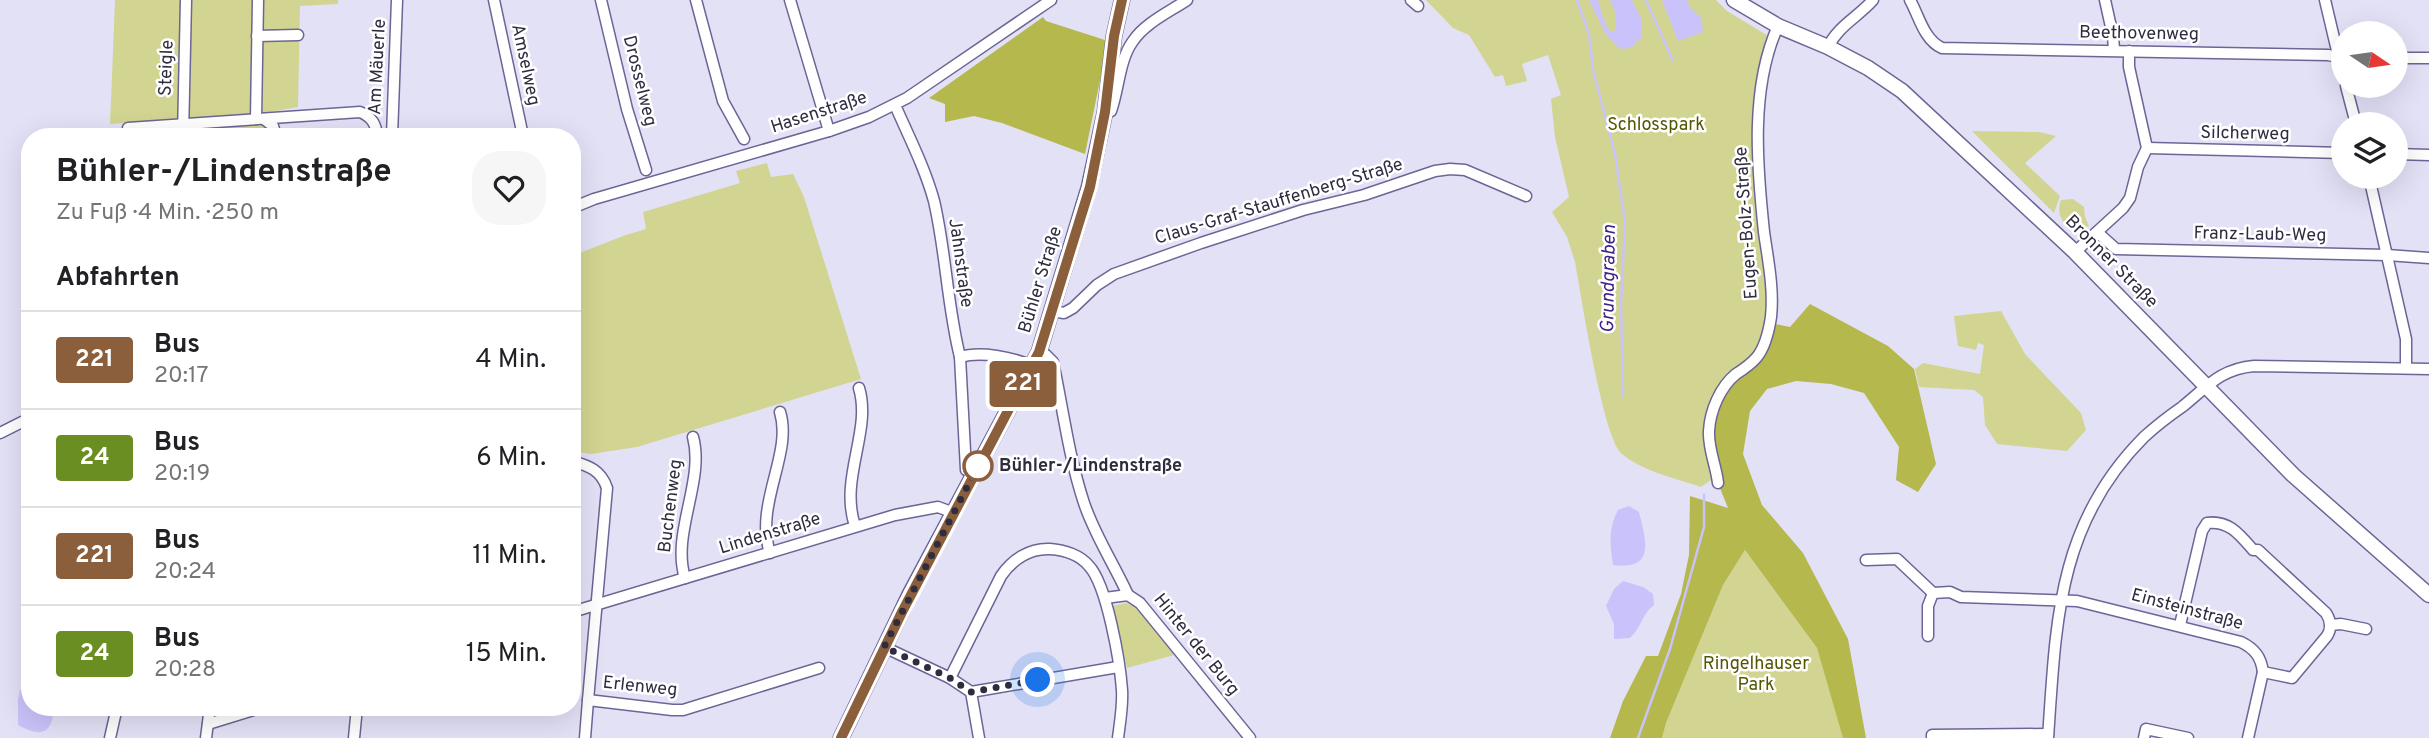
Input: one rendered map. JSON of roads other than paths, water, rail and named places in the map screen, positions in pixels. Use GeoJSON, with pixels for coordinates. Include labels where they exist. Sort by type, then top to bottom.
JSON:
{"type":"FeatureCollection","features":[{"type":"Feature","properties":{"kind":"street","name":"Steigle"},"geometry":{"type":"LineString","coordinates":[[183,128],[186,0]]}},
{"type":"Feature","properties":{"kind":"street"},"geometry":{"type":"LineString","coordinates":[[258,0],[260,119]]}},
{"type":"Feature","properties":{"kind":"street","name":"Am Mäuerle"},"geometry":{"type":"LineString","coordinates":[[392,128],[397,0]]}},
{"type":"Feature","properties":{"kind":"street","name":"Amselweg"},"geometry":{"type":"LineString","coordinates":[[494,0],[521,128]]}},
{"type":"Feature","properties":{"kind":"street","name":"Drosselweg"},"geometry":{"type":"LineString","coordinates":[[601,0],[627,109],[646,170]]}},
{"type":"Feature","properties":{"kind":"street"},"geometry":{"type":"LineString","coordinates":[[696,0],[723,101],[744,139]]}},
{"type":"Feature","properties":{"kind":"street"},"geometry":{"type":"LineString","coordinates":[[790,0],[828,131]]}},
{"type":"Feature","properties":{"kind":"street","name":"Hasenstraße"},"geometry":{"type":"LineString","coordinates":[[581,205],[647,183],[828,131],[895,105],[951,70],[1051,0]]}},
{"type":"Feature","properties":{"kind":"street","name":"Bühler Straße"},"geometry":{"type":"LineString","coordinates":[[841,738],[884,647],[1039,352],[1090,187],[1105,112],[1114,36],[1122,0]]}},
{"type":"Feature","properties":{"kind":"street"},"geometry":{"type":"LineString","coordinates":[[1105,112],[1111,111],[1132,41],[1145,28],[1186,0]]}},
{"type":"Feature","properties":{"kind":"street","name":"Bronner Straße"},"geometry":{"type":"LineString","coordinates":[[1734,0],[1778,26],[1828,47],[1868,68],[1902,91],[2075,252],[2294,475],[2429,595]]}},
{"type":"Feature","properties":{"kind":"street"},"geometry":{"type":"LineString","coordinates":[[1828,47],[1838,31],[1863,12],[1873,0]]}},
{"type":"Feature","properties":{"kind":"street","name":"Beethovenweg"},"geometry":{"type":"LineString","coordinates":[[1910,0],[1928,38],[1942,48],[2331,57]]}},
{"type":"Feature","properties":{"kind":"street"},"geometry":{"type":"LineString","coordinates":[[2105,0],[2114,50]]}},
{"type":"Feature","properties":{"kind":"street"},"geometry":{"type":"LineString","coordinates":[[2325,0],[2331,21]]}},
{"type":"Feature","properties":{"kind":"street","name":"Eugen-Bolz-Straße"},"geometry":{"type":"LineString","coordinates":[[1718,483],[1709,445],[1709,428],[1714,407],[1721,392],[1734,376],[1759,355],[1768,335],[1771,317],[1757,144],[1766,56],[1778,26]]}},
{"type":"Feature","properties":{"kind":"street"},"geometry":{"type":"LineString","coordinates":[[257,36],[298,35]]}},
{"type":"Feature","properties":{"kind":"street"},"geometry":{"type":"LineString","coordinates":[[2075,252],[2123,208],[2130,198],[2138,167],[2147,148],[2129,67],[2129,51]]}},
{"type":"Feature","properties":{"kind":"street"},"geometry":{"type":"LineString","coordinates":[[2408,58],[2429,58]]}},
{"type":"Feature","properties":{"kind":"street","name":"Jahnstraße"},"geometry":{"type":"LineString","coordinates":[[895,105],[927,177],[934,202],[951,321],[960,357],[966,470],[974,474]]}},
{"type":"Feature","properties":{"kind":"street","name":"Am Mäuerle"},"geometry":{"type":"LineString","coordinates":[[260,119],[360,112],[369,115],[375,128]]}},
{"type":"Feature","properties":{"kind":"street"},"geometry":{"type":"LineString","coordinates":[[202,128],[260,119],[273,128]]}},
{"type":"Feature","properties":{"kind":"street","name":"Silcherweg"},"geometry":{"type":"LineString","coordinates":[[2147,148],[2331,153]]}},
{"type":"Feature","properties":{"kind":"street"},"geometry":{"type":"LineString","coordinates":[[2408,154],[2429,155]]}},
{"type":"Feature","properties":{"kind":"street","name":"Claus-Graf-Stauffenberg-Straße"},"geometry":{"type":"LineString","coordinates":[[1053,311],[1064,313],[1073,308],[1097,285],[1114,274],[1304,210],[1364,195],[1435,172],[1465,170],[1526,196]]}},
{"type":"Feature","properties":{"kind":"street"},"geometry":{"type":"LineString","coordinates":[[2372,189],[2406,339],[2406,368]]}},
{"type":"Feature","properties":{"kind":"street","name":"Franz-Laub-Weg"},"geometry":{"type":"LineString","coordinates":[[2097,232],[2116,249],[2429,258]]}},
{"type":"Feature","properties":{"kind":"street"},"geometry":{"type":"LineString","coordinates":[[1039,352],[1053,362],[1084,504],[1101,544],[1128,595]]}},
{"type":"Feature","properties":{"kind":"street"},"geometry":{"type":"LineString","coordinates":[[960,357],[971,354],[1019,360],[1032,366]]}},
{"type":"Feature","properties":{"kind":"street"},"geometry":{"type":"LineString","coordinates":[[1932,738],[1932,735],[2048,736],[2060,599],[2081,529],[2109,477],[2146,435],[2207,385],[2234,369],[2254,366],[2429,369]]}},
{"type":"Feature","properties":{"kind":"street"},"geometry":{"type":"LineString","coordinates":[[855,526],[849,508],[862,412],[859,388]]}},
{"type":"Feature","properties":{"kind":"street"},"geometry":{"type":"LineString","coordinates":[[770,553],[765,540],[765,520],[783,432],[780,412]]}},
{"type":"Feature","properties":{"kind":"street"},"geometry":{"type":"LineString","coordinates":[[0,433],[21,422]]}},
{"type":"Feature","properties":{"kind":"street","name":"Buchenweg"},"geometry":{"type":"LineString","coordinates":[[685,579],[680,554],[695,465],[694,438]]}},
{"type":"Feature","properties":{"kind":"street","name":"Erlenweg"},"geometry":{"type":"LineString","coordinates":[[581,464],[594,469],[607,488],[588,700],[683,710],[819,668]]}},
{"type":"Feature","properties":{"kind":"street","name":"Lindenstraße"},"geometry":{"type":"LineString","coordinates":[[581,610],[895,515],[938,507],[954,513]]}},
{"type":"Feature","properties":{"kind":"street"},"geometry":{"type":"LineString","coordinates":[[2180,625],[2202,531],[2207,523],[2212,521],[2230,526],[2253,550],[2258,550],[2326,613],[2330,625],[2328,636],[2292,678],[2263,672],[2248,738]]}},
{"type":"Feature","properties":{"kind":"street"},"geometry":{"type":"LineString","coordinates":[[1082,559],[1101,544]]}},
{"type":"Feature","properties":{"kind":"street"},"geometry":{"type":"LineString","coordinates":[[950,678],[1000,576],[1009,565],[1020,556],[1043,549],[1063,552],[1082,559],[1096,573],[1105,598],[1118,667],[1122,706],[1118,738]]}},
{"type":"Feature","properties":{"kind":"street"},"geometry":{"type":"LineString","coordinates":[[1866,560],[1897,559],[1933,593],[1928,606],[1928,636]]}},
{"type":"Feature","properties":{"kind":"street","name":"Einsteinstraße"},"geometry":{"type":"LineString","coordinates":[[1933,593],[1950,592],[1961,597],[2077,601],[2180,625],[2250,646],[2262,663],[2263,672]]}},
{"type":"Feature","properties":{"kind":"street","name":"Hinter der Burg"},"geometry":{"type":"LineString","coordinates":[[1105,598],[1128,595],[1140,603],[1250,738]]}},
{"type":"Feature","properties":{"kind":"street"},"geometry":{"type":"LineString","coordinates":[[2330,625],[2366,629]]}},
{"type":"Feature","properties":{"kind":"street"},"geometry":{"type":"LineString","coordinates":[[884,647],[950,678],[971,692],[1118,667]]}},
{"type":"Feature","properties":{"kind":"street"},"geometry":{"type":"LineString","coordinates":[[971,692],[979,738]]}},
{"type":"Feature","properties":{"kind":"street"},"geometry":{"type":"LineString","coordinates":[[584,738],[588,700]]}},
{"type":"Feature","properties":{"kind":"street"},"geometry":{"type":"LineString","coordinates":[[110,738],[115,716]]}},
{"type":"Feature","properties":{"kind":"street"},"geometry":{"type":"LineString","coordinates":[[206,738],[209,716]]}},
{"type":"Feature","properties":{"kind":"street"},"geometry":{"type":"LineString","coordinates":[[208,724],[234,716]]}},
{"type":"Feature","properties":{"kind":"street"},"geometry":{"type":"LineString","coordinates":[[354,738],[356,716]]}},
{"type":"Feature","properties":{"kind":"street"},"geometry":{"type":"LineString","coordinates":[[2145,733],[2188,738]]}},
{"type":"Feature","properties":{"kind":"waterway","name":"Grundgraben"},"geometry":{"type":"LineString","coordinates":[[1577,0],[1589,34],[1593,70],[1615,154],[1625,223],[1621,302],[1623,396]]}},
{"type":"Feature","properties":{"kind":"waterway"},"geometry":{"type":"LineString","coordinates":[[1646,0],[1673,61]]}},
{"type":"Feature","properties":{"kind":"waterway","name":"Grundgraben"},"geometry":{"type":"LineString","coordinates":[[1638,738],[1670,649],[1704,527],[1704,495]]}},
{"type":"Feature","properties":{"kind":"place","name":"Bühler-/Lindenstraße"},"geometry":{"type":"Point","coordinates":[978,466]}},
{"type":"Feature","properties":{"kind":"park label","name":"Schlosspark"},"geometry":{"type":"Point","coordinates":[1656,125]}},
{"type":"Feature","properties":{"kind":"park label","name":"Ringelhauser Park"},"geometry":{"type":"Point","coordinates":[1756,674]}}]}
